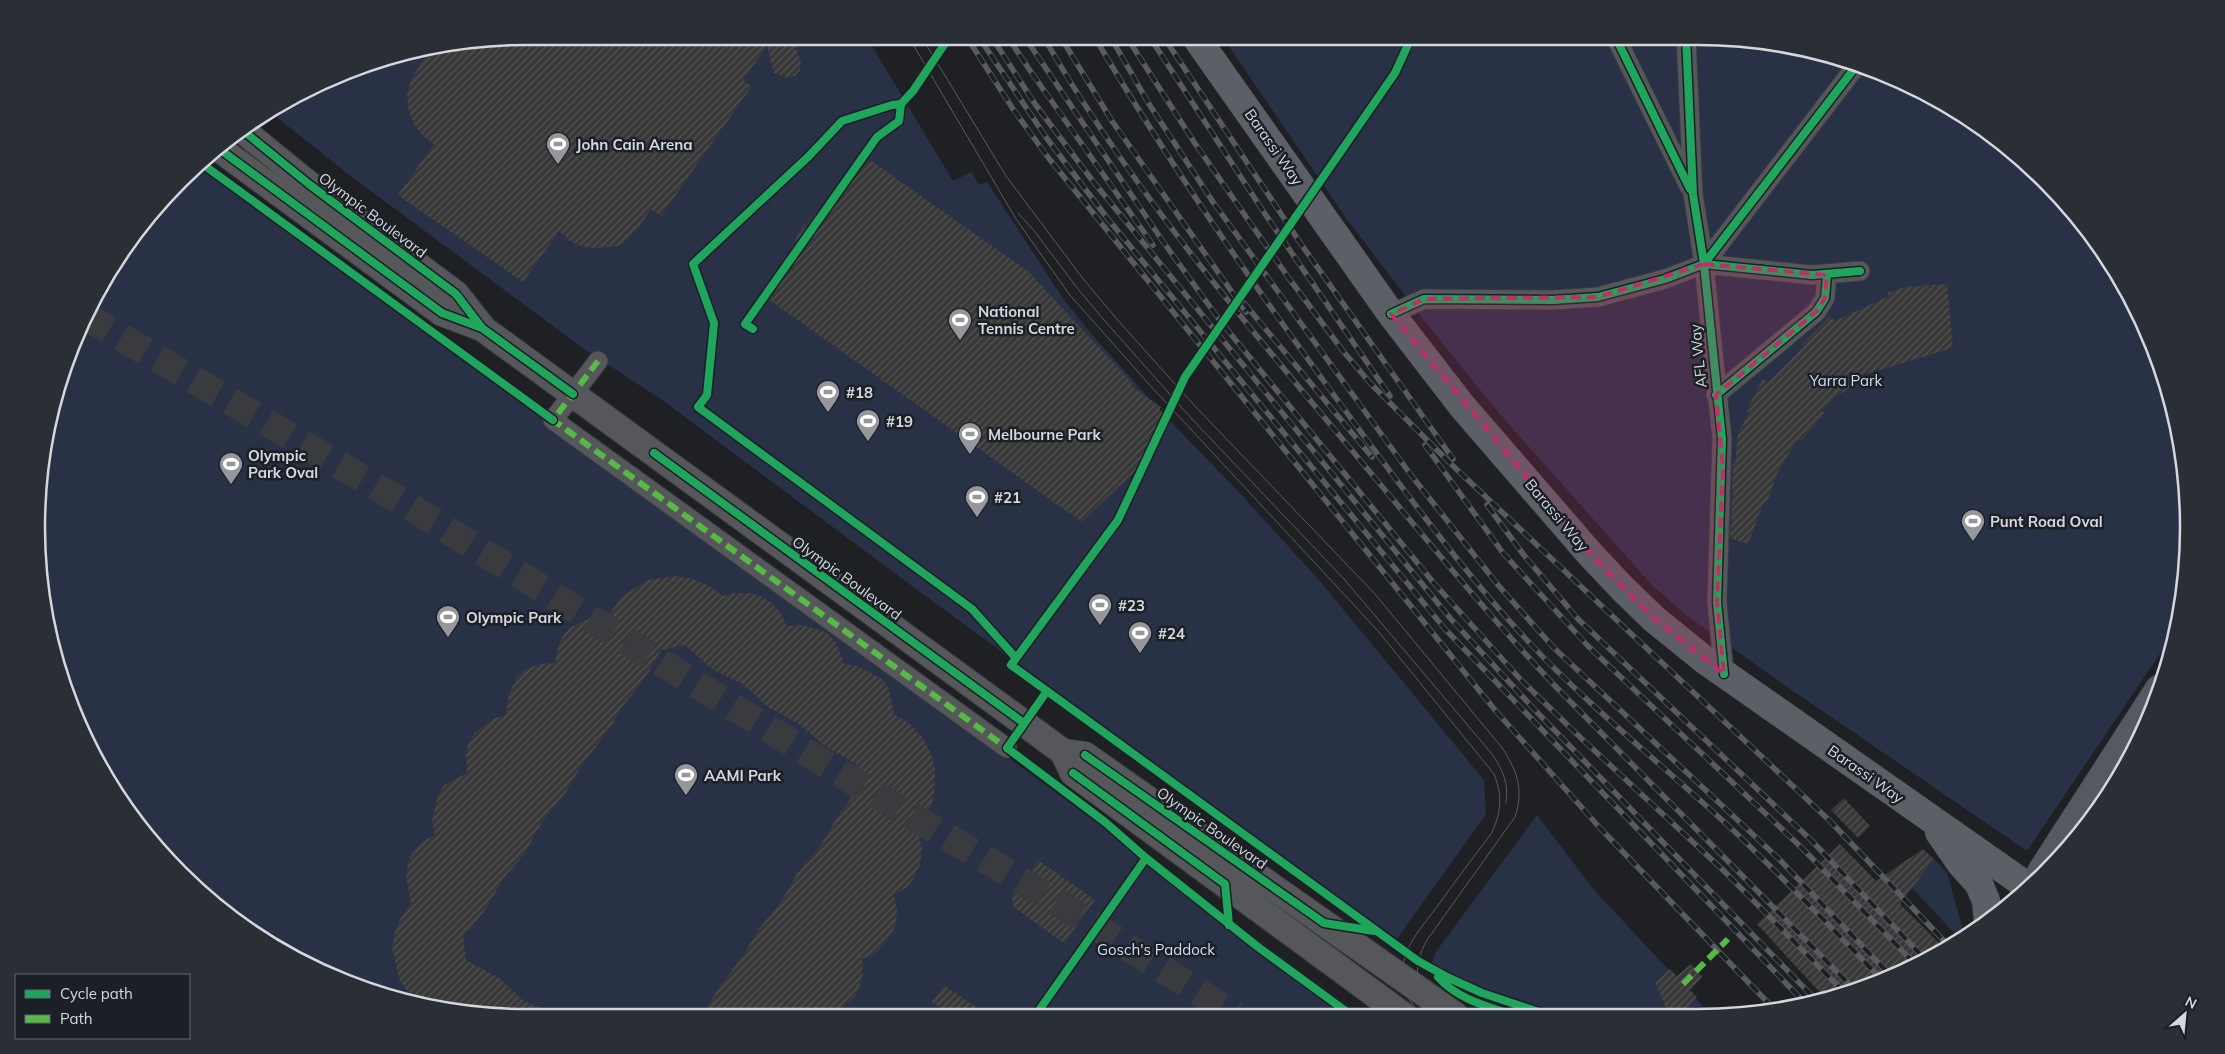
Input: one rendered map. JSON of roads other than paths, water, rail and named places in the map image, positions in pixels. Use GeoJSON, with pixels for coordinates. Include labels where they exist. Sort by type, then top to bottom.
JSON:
{"type":"FeatureCollection","features":[{"type":"Feature","properties":{"kind":"highway"},"geometry":{"type":"LineString","coordinates":[[2055,851],[2139,720]]}},
{"type":"Feature","properties":{"kind":"main road","name":"Barassi Way"},"geometry":{"type":"LineString","coordinates":[[1201,45],[1391,314],[1462,406],[1590,554],[1654,619],[1724,674],[2023,883]]}},
{"type":"Feature","properties":{"kind":"main road","name":"Olympic Boulevard"},"geometry":{"type":"LineString","coordinates":[[248,135],[456,294],[482,328]]}},
{"type":"Feature","properties":{"kind":"main road"},"geometry":{"type":"LineString","coordinates":[[248,171],[264,148]]}},
{"type":"Feature","properties":{"kind":"main road","name":"Olympic Boulevard"},"geometry":{"type":"LineString","coordinates":[[224,153],[442,313],[482,328],[1063,752],[1073,773],[1395,1009]]}},
{"type":"Feature","properties":{"kind":"main road","name":"Olympic Boulevard"},"geometry":{"type":"LineString","coordinates":[[1063,752],[1085,755],[1263,881],[1451,1009]]}},
{"type":"Feature","properties":{"kind":"main road"},"geometry":{"type":"LineString","coordinates":[[1932,820],[1961,864],[1979,884],[1986,902],[1987,912]]}},
{"type":"Feature","properties":{"kind":"street"},"geometry":{"type":"LineString","coordinates":[[1619,45],[1693,194]]}},
{"type":"Feature","properties":{"kind":"street","name":"AFL Way"},"geometry":{"type":"LineString","coordinates":[[1686,45],[1693,194],[1704,264],[1722,439],[1723,469],[1717,602],[1724,674]]}},
{"type":"Feature","properties":{"kind":"street"},"geometry":{"type":"LineString","coordinates":[[1704,264],[1853,71]]}},
{"type":"Feature","properties":{"kind":"street"},"geometry":{"type":"LineString","coordinates":[[1391,314],[1424,299],[1553,300],[1598,297],[1665,279],[1704,264],[1827,275],[1860,271]]}},
{"type":"Feature","properties":{"kind":"street"},"geometry":{"type":"LineString","coordinates":[[1716,395],[1816,312],[1825,298],[1827,275]]}},
{"type":"Feature","properties":{"kind":"street"},"geometry":{"type":"LineString","coordinates":[[598,361],[553,420],[1007,748]]}},
{"type":"Feature","properties":{"kind":"tunnel"},"geometry":{"type":"LineString","coordinates":[[92,320],[394,497],[861,786],[1049,897],[1226,1009]]}},
{"type":"Feature","properties":{"kind":"tram line"},"geometry":{"type":"LineString","coordinates":[[913,45],[1016,219],[1069,294],[1147,382],[1378,631],[1494,774],[1499,790],[1500,805],[1491,834],[1418,932],[1406,953],[1402,975],[1403,983],[1408,997],[1416,1009]]}},
{"type":"Feature","properties":{"kind":"tram line"},"geometry":{"type":"LineString","coordinates":[[926,45],[1006,176],[1084,280],[1193,404],[1375,594],[1508,757],[1518,781],[1519,789],[1518,807],[1515,817],[1427,940],[1422,950],[1419,960],[1418,979],[1420,989],[1431,1009]]}},
{"type":"Feature","properties":{"kind":"tram line"},"geometry":{"type":"LineString","coordinates":[[1018,213],[1104,320],[1191,418],[1344,579],[1492,754],[1504,777],[1507,790],[1506,803]]}},
{"type":"Feature","properties":{"kind":"railway"},"geometry":{"type":"LineString","coordinates":[[972,45],[1013,109],[1047,156],[1495,710],[1600,828],[1769,1004]]}},
{"type":"Feature","properties":{"kind":"railway"},"geometry":{"type":"LineString","coordinates":[[984,45],[1048,140],[1108,219],[1445,629],[1800,998]]}},
{"type":"Feature","properties":{"kind":"railway"},"geometry":{"type":"LineString","coordinates":[[997,45],[1035,104],[1092,180],[1450,618],[1534,709],[1812,996]]}},
{"type":"Feature","properties":{"kind":"railway"},"geometry":{"type":"LineString","coordinates":[[1013,45],[1153,245]]}},
{"type":"Feature","properties":{"kind":"railway"},"geometry":{"type":"LineString","coordinates":[[1030,45],[1164,243],[1221,322],[1433,582],[1522,681],[1724,871],[1840,987]]}},
{"type":"Feature","properties":{"kind":"railway"},"geometry":{"type":"LineString","coordinates":[[1048,45],[1110,143],[1184,245],[1263,344],[1449,566],[1557,688],[1849,984]]}},
{"type":"Feature","properties":{"kind":"railway"},"geometry":{"type":"LineString","coordinates":[[1066,45],[1112,121],[1246,312]]}},
{"type":"Feature","properties":{"kind":"railway"},"geometry":{"type":"LineString","coordinates":[[1099,45],[1180,175],[1304,354],[1427,520],[1499,609],[1574,688],[1734,831],[1876,974]]}},
{"type":"Feature","properties":{"kind":"railway"},"geometry":{"type":"LineString","coordinates":[[1115,45],[1149,104],[1213,202],[1411,475],[1498,585],[1554,648],[1778,858],[1886,970]]}},
{"type":"Feature","properties":{"kind":"railway"},"geometry":{"type":"LineString","coordinates":[[1132,45],[1194,142],[1288,277],[1343,351],[1371,384],[1451,464],[1830,821],[1944,941]]}},
{"type":"Feature","properties":{"kind":"railway"},"geometry":{"type":"LineString","coordinates":[[1155,45],[1263,211],[1390,396]]}},
{"type":"Feature","properties":{"kind":"railway"},"geometry":{"type":"LineString","coordinates":[[1169,45],[1301,244],[1453,459]]}},
{"type":"Feature","properties":{"kind":"railway"},"geometry":{"type":"LineString","coordinates":[[1244,303],[1372,457]]}},
{"type":"Feature","properties":{"kind":"railway"},"geometry":{"type":"LineString","coordinates":[[1425,445],[1503,553],[1588,646],[1803,849],[1910,959]]}},
{"type":"Feature","properties":{"kind":"railway"},"geometry":{"type":"LineString","coordinates":[[1487,505],[1523,554],[1578,619],[1811,840],[1920,954]]}},
{"type":"Feature","properties":{"kind":"place","name":"John Cain Arena"},"geometry":{"type":"Point","coordinates":[558,165]}},
{"type":"Feature","properties":{"kind":"place","name":"National Tennis Centre"},"geometry":{"type":"Point","coordinates":[960,341]}},
{"type":"Feature","properties":{"kind":"place","name":"#18"},"geometry":{"type":"Point","coordinates":[828,413]}},
{"type":"Feature","properties":{"kind":"place","name":"#19"},"geometry":{"type":"Point","coordinates":[868,442]}},
{"type":"Feature","properties":{"kind":"place","name":"Melbourne Park"},"geometry":{"type":"Point","coordinates":[970,455]}},
{"type":"Feature","properties":{"kind":"place","name":"Olympic Park Oval"},"geometry":{"type":"Point","coordinates":[231,485]}},
{"type":"Feature","properties":{"kind":"place","name":"#21"},"geometry":{"type":"Point","coordinates":[977,518]}},
{"type":"Feature","properties":{"kind":"place","name":"Punt Road Oval"},"geometry":{"type":"Point","coordinates":[1973,542]}},
{"type":"Feature","properties":{"kind":"place","name":"#23"},"geometry":{"type":"Point","coordinates":[1100,626]}},
{"type":"Feature","properties":{"kind":"place","name":"Olympic Park"},"geometry":{"type":"Point","coordinates":[448,638]}},
{"type":"Feature","properties":{"kind":"place","name":"#24"},"geometry":{"type":"Point","coordinates":[1140,654]}},
{"type":"Feature","properties":{"kind":"place","name":"AAMI Park"},"geometry":{"type":"Point","coordinates":[686,796]}},
{"type":"Feature","properties":{"kind":"park label","name":"Yarra Park"},"geometry":{"type":"Point","coordinates":[1846,380]}},
{"type":"Feature","properties":{"kind":"park label","name":"Gosch's Paddock"},"geometry":{"type":"Point","coordinates":[1156,949]}}]}
